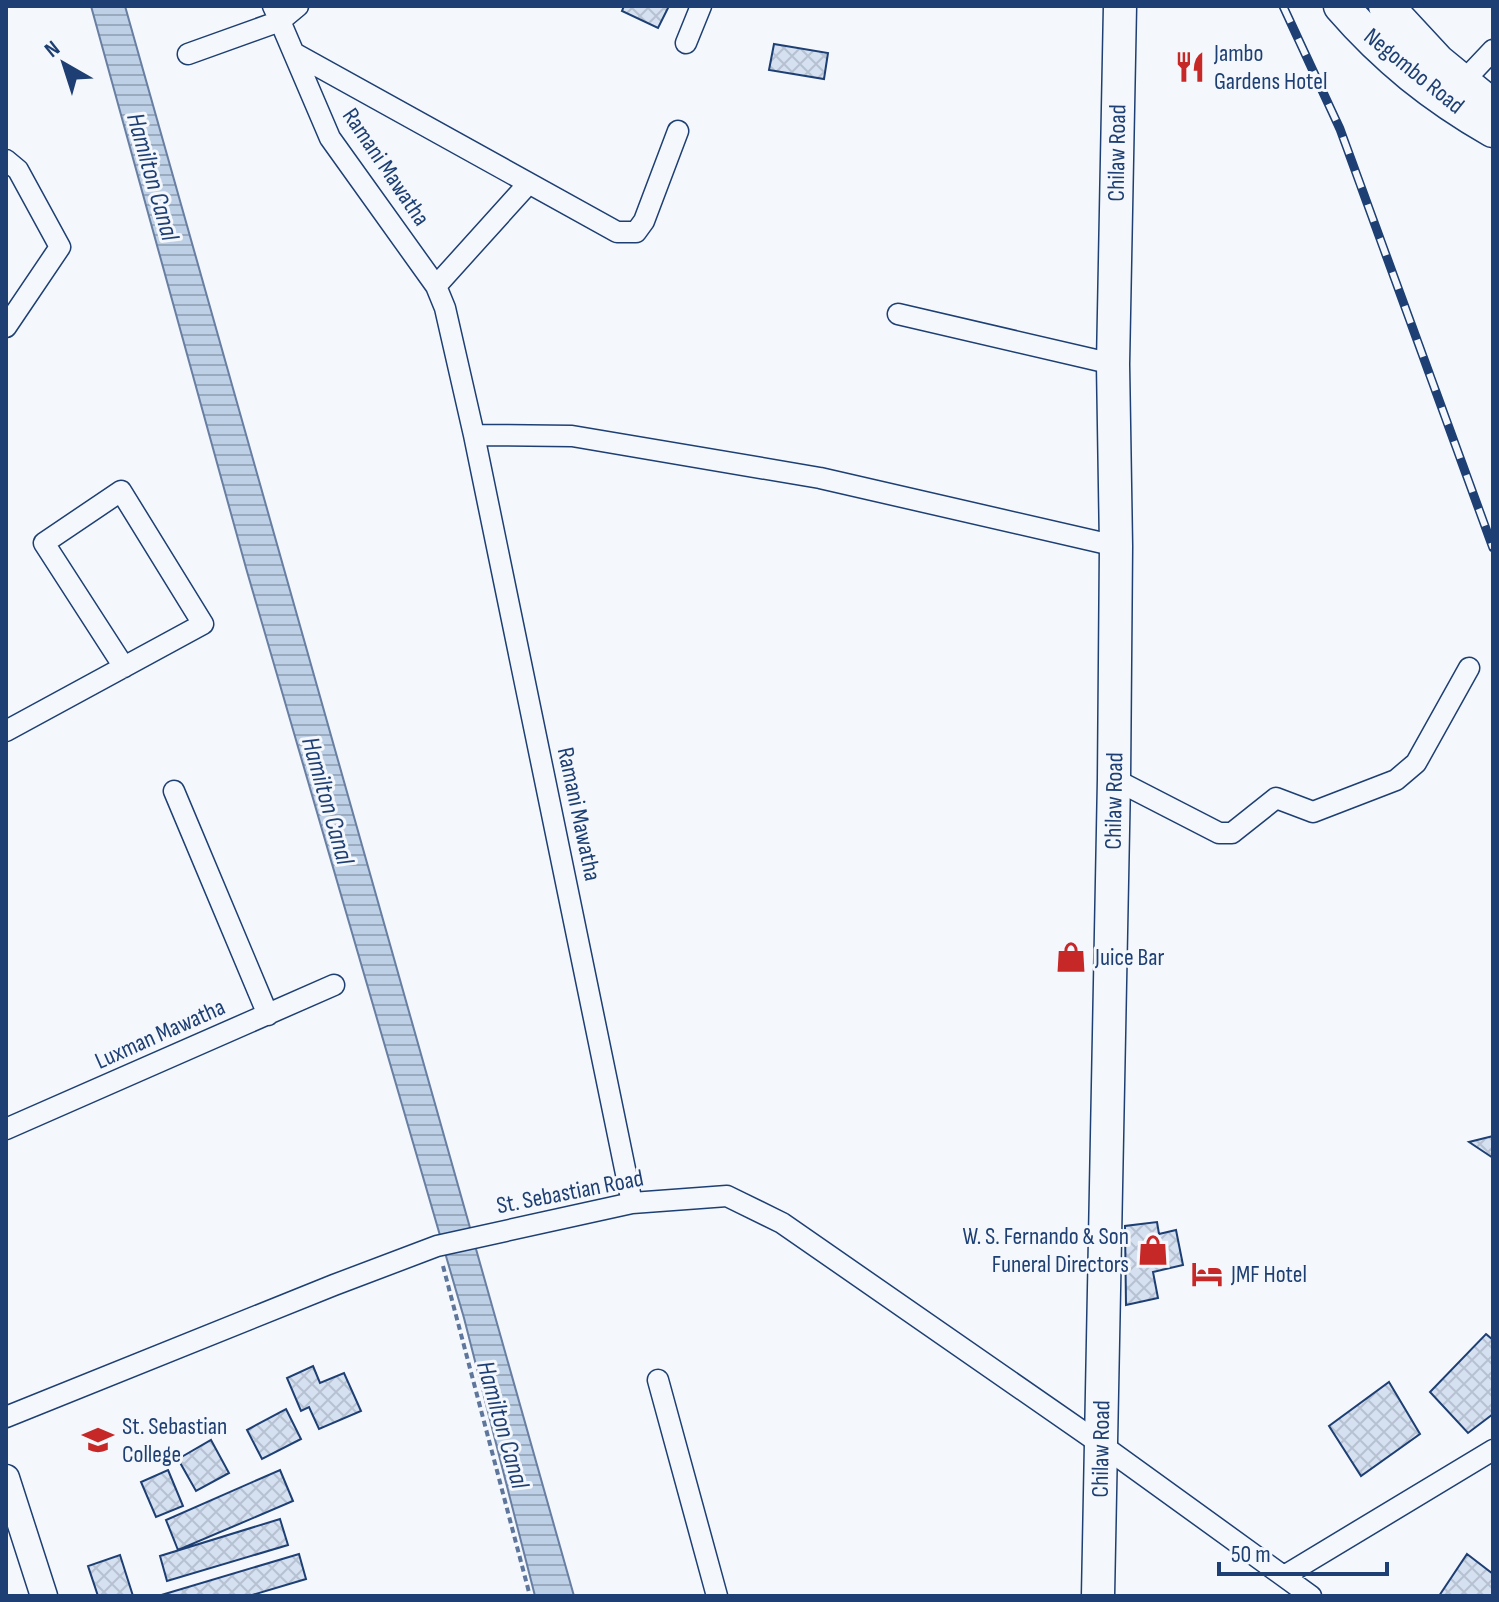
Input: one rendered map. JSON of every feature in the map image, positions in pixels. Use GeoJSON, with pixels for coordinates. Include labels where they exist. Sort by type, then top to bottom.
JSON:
{"type":"FeatureCollection","features":[{"type":"Feature","properties":{"kind":"highway","name":"Negombo Road"},"geometry":{"type":"LineString","coordinates":[[1341,6],[1370,39],[1453,93],[1493,130]]}},
{"type":"Feature","properties":{"kind":"highway","name":"Negombo Road"},"geometry":{"type":"LineString","coordinates":[[1386,6],[1438,62],[1453,93],[1493,107]]}},
{"type":"Feature","properties":{"kind":"main road","name":"Chilaw Road"},"geometry":{"type":"LineString","coordinates":[[1098,1596],[1114,779],[1116,546],[1113,364],[1120,6]]}},
{"type":"Feature","properties":{"kind":"street"},"geometry":{"type":"LineString","coordinates":[[188,54],[298,6]]}},
{"type":"Feature","properties":{"kind":"street"},"geometry":{"type":"LineString","coordinates":[[686,43],[701,6]]}},
{"type":"Feature","properties":{"kind":"street","name":"Ramani Mawatha"},"geometry":{"type":"LineString","coordinates":[[277,13],[330,138],[436,286],[445,308],[474,435],[632,1203]]}},
{"type":"Feature","properties":{"kind":"street"},"geometry":{"type":"LineString","coordinates":[[1453,93],[1493,50]]}},
{"type":"Feature","properties":{"kind":"street"},"geometry":{"type":"LineString","coordinates":[[294,53],[617,232],[636,232],[644,221],[678,131]]}},
{"type":"Feature","properties":{"kind":"street"},"geometry":{"type":"LineString","coordinates":[[6,146],[12,165],[60,247],[6,327]]}},
{"type":"Feature","properties":{"kind":"street"},"geometry":{"type":"LineString","coordinates":[[436,286],[528,184]]}},
{"type":"Feature","properties":{"kind":"street"},"geometry":{"type":"LineString","coordinates":[[898,314],[1113,364]]}},
{"type":"Feature","properties":{"kind":"street"},"geometry":{"type":"LineString","coordinates":[[474,435],[572,436],[820,478],[1116,546]]}},
{"type":"Feature","properties":{"kind":"street"},"geometry":{"type":"LineString","coordinates":[[6,731],[124,667],[203,624],[121,491],[44,543],[124,667]]}},
{"type":"Feature","properties":{"kind":"street"},"geometry":{"type":"LineString","coordinates":[[1114,779],[1219,833],[1232,833],[1276,798],[1313,812],[1396,780],[1416,763],[1469,668]]}},
{"type":"Feature","properties":{"kind":"street"},"geometry":{"type":"LineString","coordinates":[[174,791],[268,1015]]}},
{"type":"Feature","properties":{"kind":"street","name":"Luxman Mawatha"},"geometry":{"type":"LineString","coordinates":[[6,1129],[334,985]]}},
{"type":"Feature","properties":{"kind":"street","name":"St. Sebastian Road"},"geometry":{"type":"LineString","coordinates":[[6,1417],[437,1246],[632,1203],[727,1196],[782,1223],[1102,1445],[1311,1596]]}},
{"type":"Feature","properties":{"kind":"street"},"geometry":{"type":"LineString","coordinates":[[658,1380],[717,1596]]}},
{"type":"Feature","properties":{"kind":"street"},"geometry":{"type":"LineString","coordinates":[[1284,1576],[1493,1450]]}},
{"type":"Feature","properties":{"kind":"street"},"geometry":{"type":"LineString","coordinates":[[6,1478],[44,1596]]}},
{"type":"Feature","properties":{"kind":"path"},"geometry":{"type":"LineString","coordinates":[[437,1246],[530,1596]]}},
{"type":"Feature","properties":{"kind":"water","name":"Hamilton Canal"},"geometry":{"type":"Polygon","coordinates":[[[91,6],[125,6],[574,1596],[535,1596],[464,1318],[246,568],[91,6]]]}},
{"type":"Feature","properties":{"kind":"building"},"geometry":{"type":"Polygon","coordinates":[[[624,6],[669,6],[658,28],[622,11],[624,6]]]}},
{"type":"Feature","properties":{"kind":"building"},"geometry":{"type":"Polygon","coordinates":[[[774,44],[828,53],[824,79],[769,70],[774,44]]]}},
{"type":"Feature","properties":{"kind":"building"},"geometry":{"type":"Polygon","coordinates":[[[1493,1136],[1493,1158],[1469,1142],[1493,1136]]]}},
{"type":"Feature","properties":{"kind":"building","name":"W. S. Fernando & Son Funeral Directors"},"geometry":{"type":"Polygon","coordinates":[[[1157,1222],[1159,1234],[1176,1230],[1183,1265],[1153,1272],[1158,1298],[1126,1305],[1125,1226],[1157,1222]]]}},
{"type":"Feature","properties":{"kind":"building"},"geometry":{"type":"Polygon","coordinates":[[[1486,1334],[1493,1340],[1493,1414],[1468,1433],[1430,1392],[1486,1334]]]}},
{"type":"Feature","properties":{"kind":"building"},"geometry":{"type":"Polygon","coordinates":[[[313,1366],[320,1383],[344,1373],[361,1411],[319,1429],[309,1407],[301,1411],[287,1378],[313,1366]]]}},
{"type":"Feature","properties":{"kind":"building"},"geometry":{"type":"Polygon","coordinates":[[[1389,1382],[1420,1434],[1361,1476],[1329,1426],[1389,1382]]]}},
{"type":"Feature","properties":{"kind":"building"},"geometry":{"type":"Polygon","coordinates":[[[286,1409],[301,1439],[262,1459],[247,1430],[286,1409]]]}},
{"type":"Feature","properties":{"kind":"building"},"geometry":{"type":"Polygon","coordinates":[[[211,1440],[229,1473],[196,1491],[178,1459],[211,1440]]]}},
{"type":"Feature","properties":{"kind":"building"},"geometry":{"type":"Polygon","coordinates":[[[168,1470],[183,1506],[156,1517],[141,1482],[168,1470]]]}},
{"type":"Feature","properties":{"kind":"building"},"geometry":{"type":"Polygon","coordinates":[[[280,1470],[293,1501],[178,1550],[166,1520],[280,1470]]]}},
{"type":"Feature","properties":{"kind":"building"},"geometry":{"type":"Polygon","coordinates":[[[280,1519],[288,1545],[167,1581],[160,1556],[280,1519]]]}},
{"type":"Feature","properties":{"kind":"building"},"geometry":{"type":"Polygon","coordinates":[[[299,1554],[306,1579],[249,1596],[158,1596],[299,1554]]]}},
{"type":"Feature","properties":{"kind":"building"},"geometry":{"type":"Polygon","coordinates":[[[1467,1554],[1493,1574],[1493,1596],[1439,1596],[1467,1554]]]}},
{"type":"Feature","properties":{"kind":"building"},"geometry":{"type":"Polygon","coordinates":[[[120,1555],[133,1596],[98,1596],[88,1566],[120,1555]]]}},
{"type":"Feature","properties":{"kind":"railway"},"geometry":{"type":"LineString","coordinates":[[1283,6],[1340,129],[1493,548]]}},
{"type":"Feature","properties":{"kind":"place","name":"Jambo Gardens Hotel"},"geometry":{"type":"Point","coordinates":[1190,67]}},
{"type":"Feature","properties":{"kind":"place","name":"Juice Bar"},"geometry":{"type":"Point","coordinates":[1071,957]}},
{"type":"Feature","properties":{"kind":"place","name":"W. S. Fernando & Son Funeral Directors"},"geometry":{"type":"Point","coordinates":[1153,1250]}},
{"type":"Feature","properties":{"kind":"place","name":"JMF Hotel"},"geometry":{"type":"Point","coordinates":[1207,1274]}},
{"type":"Feature","properties":{"kind":"place","name":"St. Sebastian College"},"geometry":{"type":"Point","coordinates":[98,1440]}}]}
